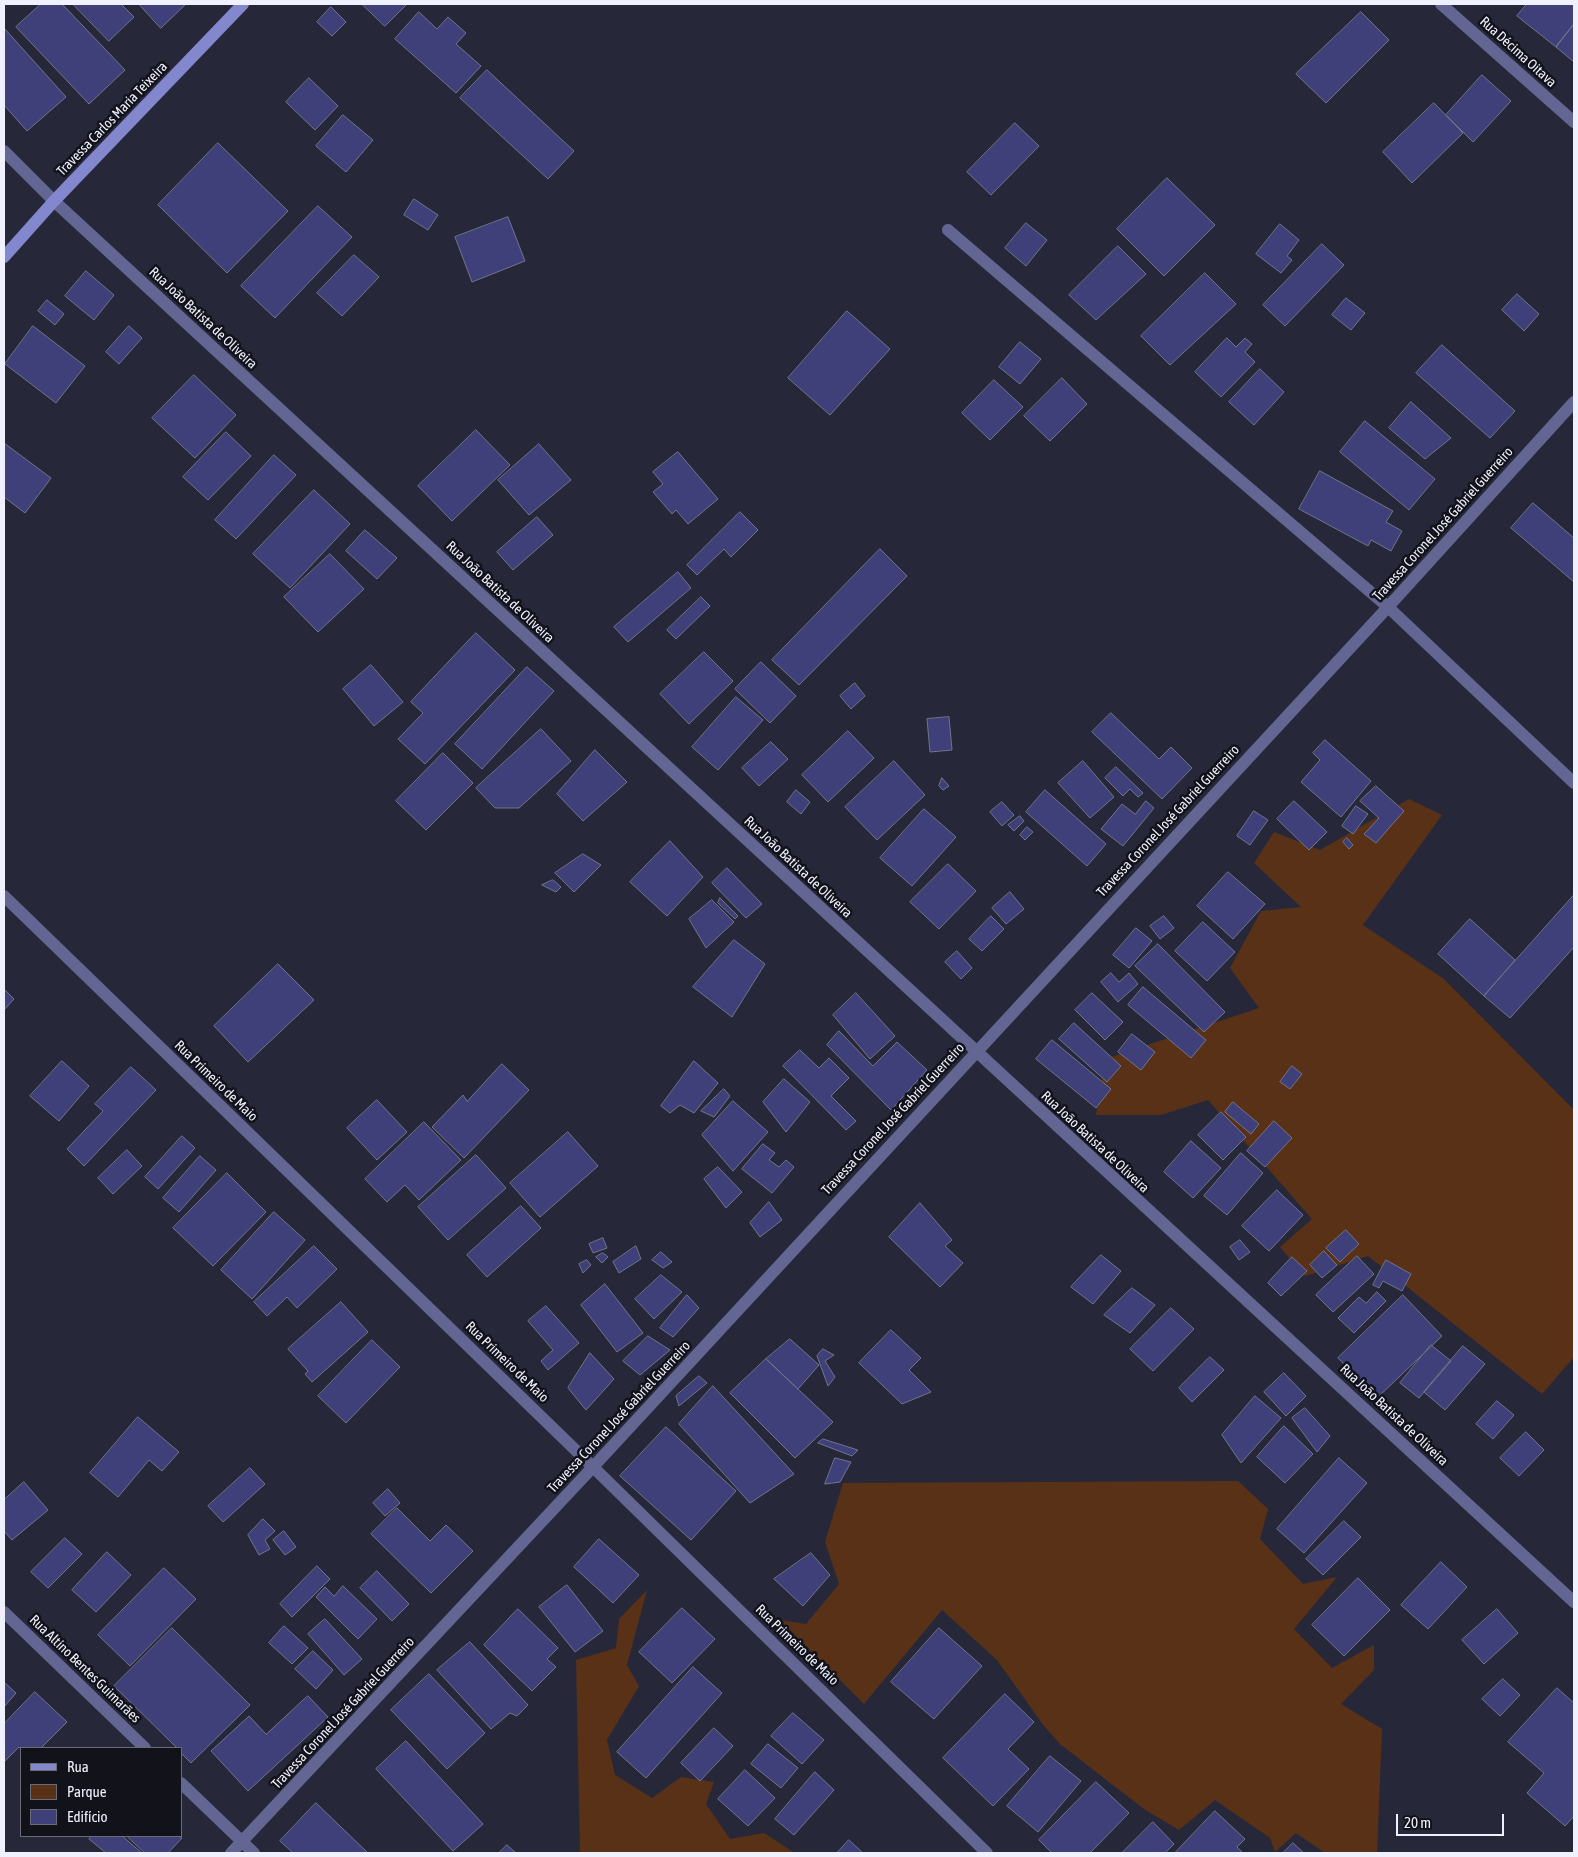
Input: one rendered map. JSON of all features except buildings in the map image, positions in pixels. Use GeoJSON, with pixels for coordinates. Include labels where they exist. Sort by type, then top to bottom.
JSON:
{"type":"FeatureCollection","features":[{"type":"Feature","properties":{"kind":"main road","name":"Travessa Carlos Maria Teixeira"},"geometry":{"type":"LineString","coordinates":[[4,257],[54,200],[243,4]]}},
{"type":"Feature","properties":{"kind":"street","name":"Rua Décima Oitava"},"geometry":{"type":"LineString","coordinates":[[1441,4],[1574,122]]}},
{"type":"Feature","properties":{"kind":"street","name":"Rua João Batista de Oliveira"},"geometry":{"type":"LineString","coordinates":[[4,152],[975,1052],[1574,1602]]}},
{"type":"Feature","properties":{"kind":"street"},"geometry":{"type":"LineString","coordinates":[[948,230],[1388,607],[1574,783]]}},
{"type":"Feature","properties":{"kind":"street","name":"Travessa Coronel José Gabriel Guerreiro"},"geometry":{"type":"LineString","coordinates":[[231,1853],[594,1467],[975,1052],[1388,607],[1574,402]]}},
{"type":"Feature","properties":{"kind":"street","name":"Rua Primeiro de Maio"},"geometry":{"type":"LineString","coordinates":[[4,896],[594,1467],[987,1853]]}},
{"type":"Feature","properties":{"kind":"street","name":"Rua Altíno Bentes Guimarães"},"geometry":{"type":"LineString","coordinates":[[4,1612],[144,1747]]}},
{"type":"Feature","properties":{"kind":"street"},"geometry":{"type":"LineString","coordinates":[[182,1784],[254,1853]]}},
{"type":"Feature","properties":{"kind":"green space"},"geometry":{"type":"Polygon","coordinates":[[[1409,799],[1442,815],[1363,925],[1444,979],[1574,1110],[1574,1357],[1542,1394],[1368,1256],[1305,1276],[1280,1247],[1312,1219],[1208,1100],[1161,1115],[1096,1115],[1105,1059],[1259,1008],[1230,968],[1261,911],[1301,907],[1254,863],[1274,832],[1320,850],[1409,799]]]}},
{"type":"Feature","properties":{"kind":"green space"},"geometry":{"type":"Polygon","coordinates":[[[1238,1481],[1268,1509],[1260,1539],[1303,1584],[1337,1577],[1294,1629],[1332,1668],[1374,1645],[1374,1670],[1341,1704],[1382,1729],[1377,1853],[1325,1853],[1296,1833],[1275,1852],[1270,1838],[1215,1800],[1179,1830],[1144,1809],[1060,1744],[1044,1726],[997,1660],[942,1610],[864,1704],[780,1620],[806,1624],[839,1584],[825,1542],[843,1483],[1238,1481]]]}},
{"type":"Feature","properties":{"kind":"green space"},"geometry":{"type":"Polygon","coordinates":[[[647,1590],[627,1665],[639,1686],[607,1740],[615,1775],[652,1798],[681,1777],[714,1782],[706,1804],[730,1839],[764,1833],[795,1853],[580,1853],[576,1660],[616,1648],[619,1619],[647,1590]]]}}]}
